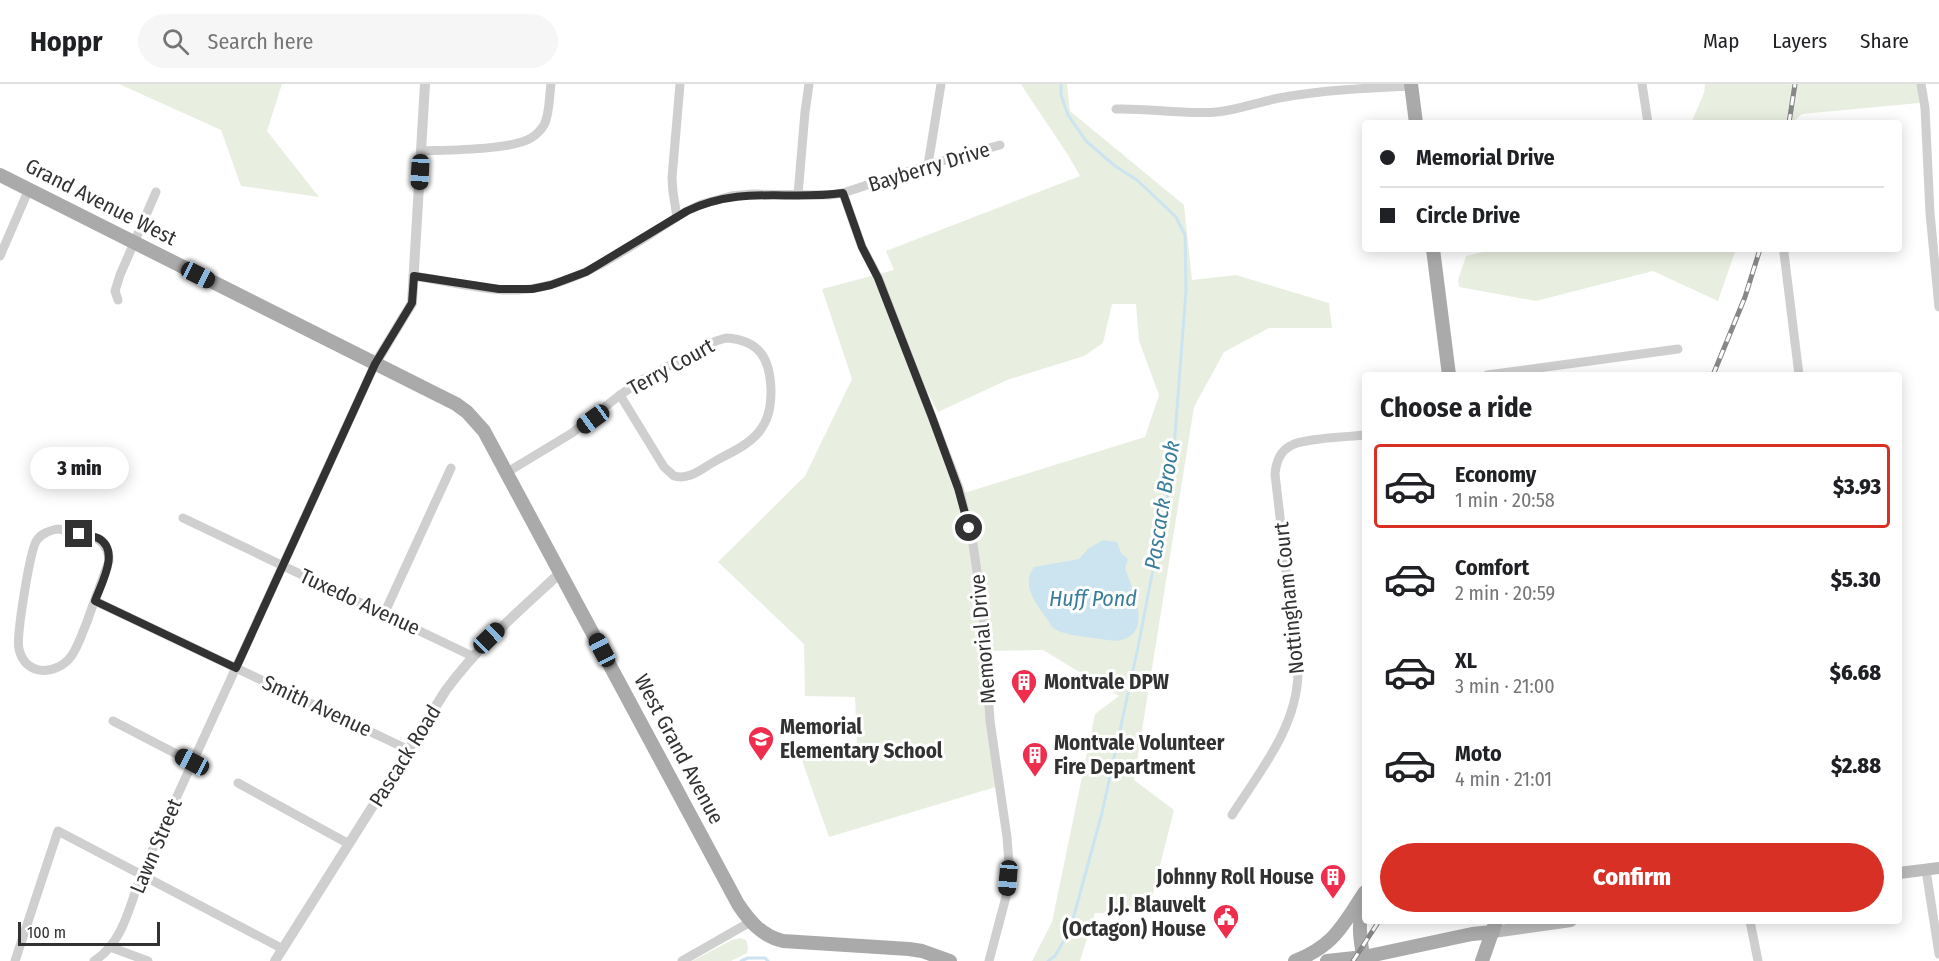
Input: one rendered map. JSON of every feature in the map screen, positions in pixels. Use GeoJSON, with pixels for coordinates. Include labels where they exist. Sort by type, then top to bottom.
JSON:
{"type":"FeatureCollection","features":[{"type":"Feature","properties":{"kind":"main road"},"geometry":{"type":"LineString","coordinates":[[1412,85],[1416,120]]}},
{"type":"Feature","properties":{"kind":"main road","name":"Grand Avenue West"},"geometry":{"type":"LineString","coordinates":[[0,175],[375,364]]}},
{"type":"Feature","properties":{"kind":"main road"},"geometry":{"type":"LineString","coordinates":[[1433,252],[1449,372]]}},
{"type":"Feature","properties":{"kind":"main road","name":"West Grand Avenue"},"geometry":{"type":"LineString","coordinates":[[375,364],[456,404],[467,412],[484,431],[738,904],[764,934],[783,941],[916,950],[950,961]]}},
{"type":"Feature","properties":{"kind":"main road"},"geometry":{"type":"LineString","coordinates":[[1902,873],[1933,869]]}},
{"type":"Feature","properties":{"kind":"main road"},"geometry":{"type":"LineString","coordinates":[[1295,961],[1318,950],[1333,939],[1362,896]]}},
{"type":"Feature","properties":{"kind":"main road"},"geometry":{"type":"LineString","coordinates":[[1362,909],[1360,928],[1364,959]]}},
{"type":"Feature","properties":{"kind":"main road"},"geometry":{"type":"LineString","coordinates":[[1327,961],[1364,959],[1472,934],[1495,926],[1525,924]]}},
{"type":"Feature","properties":{"kind":"main road"},"geometry":{"type":"LineString","coordinates":[[1482,961],[1495,926]]}},
{"type":"Feature","properties":{"kind":"street"},"geometry":{"type":"LineString","coordinates":[[375,364],[412,303],[425,84]]}},
{"type":"Feature","properties":{"kind":"street"},"geometry":{"type":"LineString","coordinates":[[421,151],[510,145],[531,138],[538,133],[545,122],[551,84]]}},
{"type":"Feature","properties":{"kind":"street"},"geometry":{"type":"LineString","coordinates":[[677,217],[672,178],[680,84]]}},
{"type":"Feature","properties":{"kind":"street"},"geometry":{"type":"LineString","coordinates":[[798,195],[809,84]]}},
{"type":"Feature","properties":{"kind":"street"},"geometry":{"type":"LineString","coordinates":[[928,165],[941,84]]}},
{"type":"Feature","properties":{"kind":"street"},"geometry":{"type":"LineString","coordinates":[[1642,84],[1648,120]]}},
{"type":"Feature","properties":{"kind":"street"},"geometry":{"type":"LineString","coordinates":[[1921,84],[1925,108],[1939,307]]}},
{"type":"Feature","properties":{"kind":"street"},"geometry":{"type":"LineString","coordinates":[[1116,108],[1182,113],[1221,112],[1277,98],[1316,92],[1412,85]]}},
{"type":"Feature","properties":{"kind":"street","name":"Bayberry Drive"},"geometry":{"type":"LineString","coordinates":[[414,276],[499,289],[524,289],[551,285],[586,272],[702,204],[731,196],[843,193],[928,165],[1000,145]]}},
{"type":"Feature","properties":{"kind":"street"},"geometry":{"type":"LineString","coordinates":[[0,256],[29,189]]}},
{"type":"Feature","properties":{"kind":"street"},"geometry":{"type":"LineString","coordinates":[[118,300],[116,285],[156,192]]}},
{"type":"Feature","properties":{"kind":"street","name":"Memorial Drive"},"geometry":{"type":"LineString","coordinates":[[843,193],[862,247],[878,278],[932,417],[963,504],[975,556],[983,613],[990,721],[1009,864],[1007,893],[989,961]]}},
{"type":"Feature","properties":{"kind":"street"},"geometry":{"type":"LineString","coordinates":[[1784,252],[1799,372]]}},
{"type":"Feature","properties":{"kind":"street","name":"Terry Court"},"geometry":{"type":"LineString","coordinates":[[506,473],[572,433],[620,395],[658,371],[716,341],[726,338],[746,341],[754,346],[766,361],[770,371],[769,413],[758,433],[746,444],[688,477],[681,478],[669,473],[620,395]]}},
{"type":"Feature","properties":{"kind":"street"},"geometry":{"type":"LineString","coordinates":[[1509,372],[1678,349]]}},
{"type":"Feature","properties":{"kind":"street","name":"Lawn Street"},"geometry":{"type":"LineString","coordinates":[[94,961],[110,947],[122,928],[141,875],[375,364]]}},
{"type":"Feature","properties":{"kind":"street","name":"Nottingham Court"},"geometry":{"type":"LineString","coordinates":[[1232,815],[1284,732],[1295,705],[1298,688],[1275,465],[1283,451],[1298,442],[1362,435]]}},
{"type":"Feature","properties":{"kind":"street"},"geometry":{"type":"LineString","coordinates":[[384,614],[451,468]]}},
{"type":"Feature","properties":{"kind":"street","name":"Tuxedo Avenue"},"geometry":{"type":"LineString","coordinates":[[183,518],[472,656]]}},
{"type":"Feature","properties":{"kind":"street"},"geometry":{"type":"LineString","coordinates":[[62,530],[95,537],[106,546],[109,561],[95,601],[77,647],[64,664],[50,671],[42,671],[27,664],[19,649],[20,629],[34,546],[43,534],[62,530]]}},
{"type":"Feature","properties":{"kind":"street","name":"Pascack Road"},"geometry":{"type":"LineString","coordinates":[[275,961],[446,690],[489,638],[560,573]]}},
{"type":"Feature","properties":{"kind":"street","name":"Smith Avenue"},"geometry":{"type":"LineString","coordinates":[[95,601],[409,750]]}},
{"type":"Feature","properties":{"kind":"street"},"geometry":{"type":"LineString","coordinates":[[113,721],[192,762]]}},
{"type":"Feature","properties":{"kind":"street"},"geometry":{"type":"LineString","coordinates":[[238,783],[350,844]]}},
{"type":"Feature","properties":{"kind":"street"},"geometry":{"type":"LineString","coordinates":[[15,961],[58,831],[283,950]]}},
{"type":"Feature","properties":{"kind":"street"},"geometry":{"type":"LineString","coordinates":[[1933,869],[1939,954]]}},
{"type":"Feature","properties":{"kind":"street"},"geometry":{"type":"LineString","coordinates":[[682,961],[752,921]]}},
{"type":"Feature","properties":{"kind":"street"},"geometry":{"type":"LineString","coordinates":[[1751,924],[1758,961]]}},
{"type":"Feature","properties":{"kind":"street"},"geometry":{"type":"LineString","coordinates":[[110,947],[148,961]]}},
{"type":"Feature","properties":{"kind":"green space"},"geometry":{"type":"Polygon","coordinates":[[[119,84],[282,84],[267,131],[319,197],[241,186],[221,130],[119,84]]]}},
{"type":"Feature","properties":{"kind":"green space"},"geometry":{"type":"Polygon","coordinates":[[[1021,84],[1067,84],[1070,111],[1184,205],[1192,280],[1236,275],[1329,303],[1332,328],[1269,328],[1224,352],[1194,407],[1134,780],[1174,810],[1148,913],[1095,913],[1080,961],[1032,961],[1052,922],[1095,714],[1119,696],[1043,650],[983,651],[999,786],[829,837],[800,755],[857,748],[855,697],[805,696],[804,644],[718,562],[805,476],[852,379],[822,289],[894,270],[886,251],[1080,176],[1021,84]],[[1112,304],[1103,343],[1084,356],[1007,380],[938,412],[922,382],[961,494],[1145,437],[1159,395],[1139,341],[1136,304],[1112,304]]]}},
{"type":"Feature","properties":{"kind":"green space"},"geometry":{"type":"Polygon","coordinates":[[[1705,84],[1918,84],[1919,103],[1802,114],[1795,120],[1692,120],[1704,93],[1705,84]]]}},
{"type":"Feature","properties":{"kind":"green space"},"geometry":{"type":"Polygon","coordinates":[[[1483,252],[1735,252],[1718,301],[1653,271],[1536,301],[1459,287],[1458,280],[1466,256],[1483,252]]]}},
{"type":"Feature","properties":{"kind":"green space"},"geometry":{"type":"Polygon","coordinates":[[[740,938],[746,940],[747,953],[731,961],[692,961],[732,940],[740,938]]]}},
{"type":"Feature","properties":{"kind":"water","name":"Huff Pond"},"geometry":{"type":"Polygon","coordinates":[[[1103,540],[1117,542],[1121,553],[1128,559],[1125,568],[1138,609],[1137,629],[1131,636],[1121,640],[1111,641],[1084,637],[1056,630],[1039,608],[1029,588],[1030,574],[1034,567],[1079,559],[1089,548],[1103,540]]]}},
{"type":"Feature","properties":{"kind":"waterway","name":"Pascack Brook"},"geometry":{"type":"LineString","coordinates":[[1048,961],[1055,956],[1070,930],[1102,813],[1138,647],[1168,492],[1174,448],[1186,291],[1185,235],[1176,217],[1137,180],[1115,166],[1086,141],[1068,115],[1061,95],[1061,84]]}},
{"type":"Feature","properties":{"kind":"waterway","name":"Pascack Brook"},"geometry":{"type":"LineString","coordinates":[[741,961],[748,958],[765,958],[768,961]]}},
{"type":"Feature","properties":{"kind":"railway"},"geometry":{"type":"LineString","coordinates":[[1789,120],[1795,84]]}},
{"type":"Feature","properties":{"kind":"railway"},"geometry":{"type":"LineString","coordinates":[[1714,372],[1745,297],[1759,252]]}},
{"type":"Feature","properties":{"kind":"railway"},"geometry":{"type":"LineString","coordinates":[[1353,961],[1377,924]]}},
{"type":"Feature","properties":{"kind":"place","name":"Montvale DPW"},"geometry":{"type":"Point","coordinates":[1024,705]}},
{"type":"Feature","properties":{"kind":"place","name":"Memorial Elementary School"},"geometry":{"type":"Point","coordinates":[761,762]}},
{"type":"Feature","properties":{"kind":"place","name":"Montvale Volunteer Fire Department"},"geometry":{"type":"Point","coordinates":[1035,778]}},
{"type":"Feature","properties":{"kind":"place","name":"Johnny Roll House"},"geometry":{"type":"Point","coordinates":[1333,900]}},
{"type":"Feature","properties":{"kind":"place","name":"J.J. Blauvelt (Octagon) House"},"geometry":{"type":"Point","coordinates":[1226,940]}},
{"type":"Feature","properties":{"kind":"route"},"geometry":{"type":"LineString","coordinates":[[79,534],[101,540],[109,553],[109,561],[95,601],[236,668],[375,364],[412,303],[414,276],[499,289],[532,289],[569,280],[586,272],[702,204],[731,196],[752,194],[829,195],[843,193],[862,247],[878,278],[932,417],[966,512],[969,528]]}}]}
